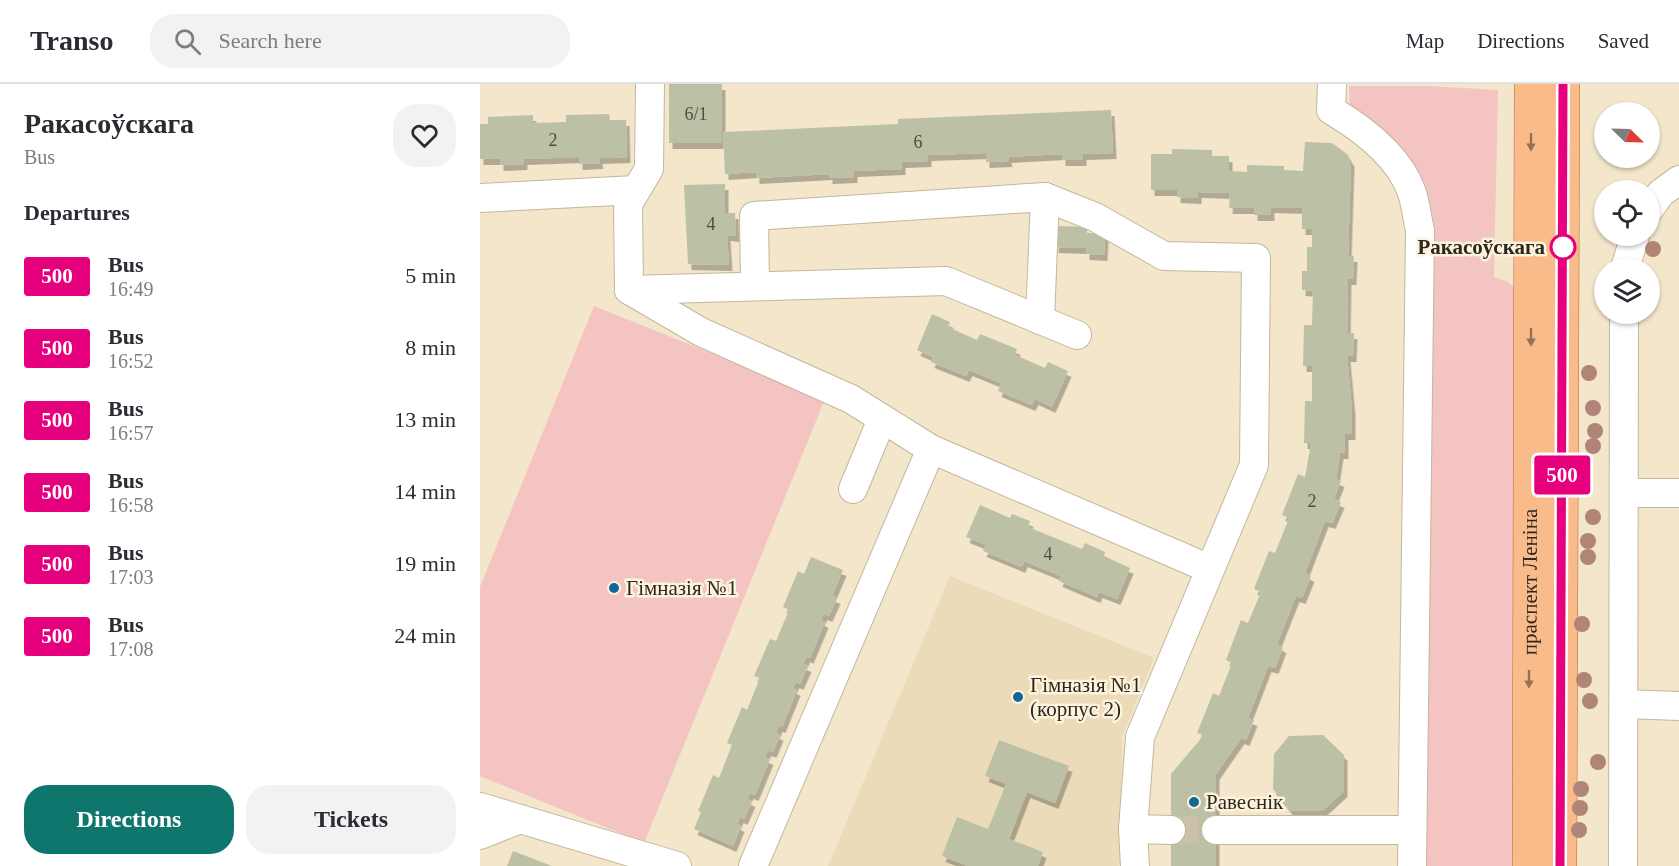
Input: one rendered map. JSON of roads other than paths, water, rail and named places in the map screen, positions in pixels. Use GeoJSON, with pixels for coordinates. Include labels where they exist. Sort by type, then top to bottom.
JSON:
{"type":"FeatureCollection","features":[{"type":"Feature","properties":{"kind":"main road","name":"праспект Леніна"},"geometry":{"type":"LineString","coordinates":[[1529,866],[1532,84]]}},
{"type":"Feature","properties":{"kind":"main road","name":"праспект Леніна"},"geometry":{"type":"LineString","coordinates":[[1560,866],[1563,84]]}},
{"type":"Feature","properties":{"kind":"street"},"geometry":{"type":"LineString","coordinates":[[628,290],[628,204],[649,169],[650,84]]}},
{"type":"Feature","properties":{"kind":"street"},"geometry":{"type":"LineString","coordinates":[[1332,84],[1331,110],[1355,125],[1398,167],[1412,192],[1420,231],[1412,866]]}},
{"type":"Feature","properties":{"kind":"street"},"geometry":{"type":"LineString","coordinates":[[1660,193],[1679,180]]}},
{"type":"Feature","properties":{"kind":"street"},"geometry":{"type":"LineString","coordinates":[[480,198],[636,190]]}},
{"type":"Feature","properties":{"kind":"street"},"geometry":{"type":"LineString","coordinates":[[755,286],[754,216],[1045,197],[1095,217],[1164,256],[1256,258],[1254,465],[1140,737],[1133,829],[1135,866]]}},
{"type":"Feature","properties":{"kind":"street"},"geometry":{"type":"LineString","coordinates":[[1040,320],[1045,197]]}},
{"type":"Feature","properties":{"kind":"street"},"geometry":{"type":"LineString","coordinates":[[628,290],[946,281],[1077,335]]}},
{"type":"Feature","properties":{"kind":"street"},"geometry":{"type":"LineString","coordinates":[[628,290],[701,332],[851,399],[931,449],[1210,569]]}},
{"type":"Feature","properties":{"kind":"street"},"geometry":{"type":"LineString","coordinates":[[1623,866],[1624,324]]}},
{"type":"Feature","properties":{"kind":"street"},"geometry":{"type":"LineString","coordinates":[[853,489],[882,418]]}},
{"type":"Feature","properties":{"kind":"street"},"geometry":{"type":"LineString","coordinates":[[753,866],[931,449]]}},
{"type":"Feature","properties":{"kind":"street"},"geometry":{"type":"LineString","coordinates":[[1624,493],[1679,493]]}},
{"type":"Feature","properties":{"kind":"street"},"geometry":{"type":"LineString","coordinates":[[1624,704],[1679,706]]}},
{"type":"Feature","properties":{"kind":"street"},"geometry":{"type":"LineString","coordinates":[[480,807],[677,866]]}},
{"type":"Feature","properties":{"kind":"street"},"geometry":{"type":"LineString","coordinates":[[480,834],[520,819]]}},
{"type":"Feature","properties":{"kind":"street"},"geometry":{"type":"LineString","coordinates":[[1133,829],[1171,830]]}},
{"type":"Feature","properties":{"kind":"street"},"geometry":{"type":"LineString","coordinates":[[1216,830],[1412,830]]}},
{"type":"Feature","properties":{"kind":"tunnel"},"geometry":{"type":"LineString","coordinates":[[1171,830],[1216,830]]}},
{"type":"Feature","properties":{"kind":"place","name":"Ракасоўскага"},"geometry":{"type":"Point","coordinates":[1563,247]}},
{"type":"Feature","properties":{"kind":"place","name":"Гімназія №1"},"geometry":{"type":"Point","coordinates":[614,588]}},
{"type":"Feature","properties":{"kind":"place","name":"Гімназія №1 (корпус 2)"},"geometry":{"type":"Point","coordinates":[1018,697]}},
{"type":"Feature","properties":{"kind":"place","name":"Равеснік"},"geometry":{"type":"Point","coordinates":[1194,802]}}]}
